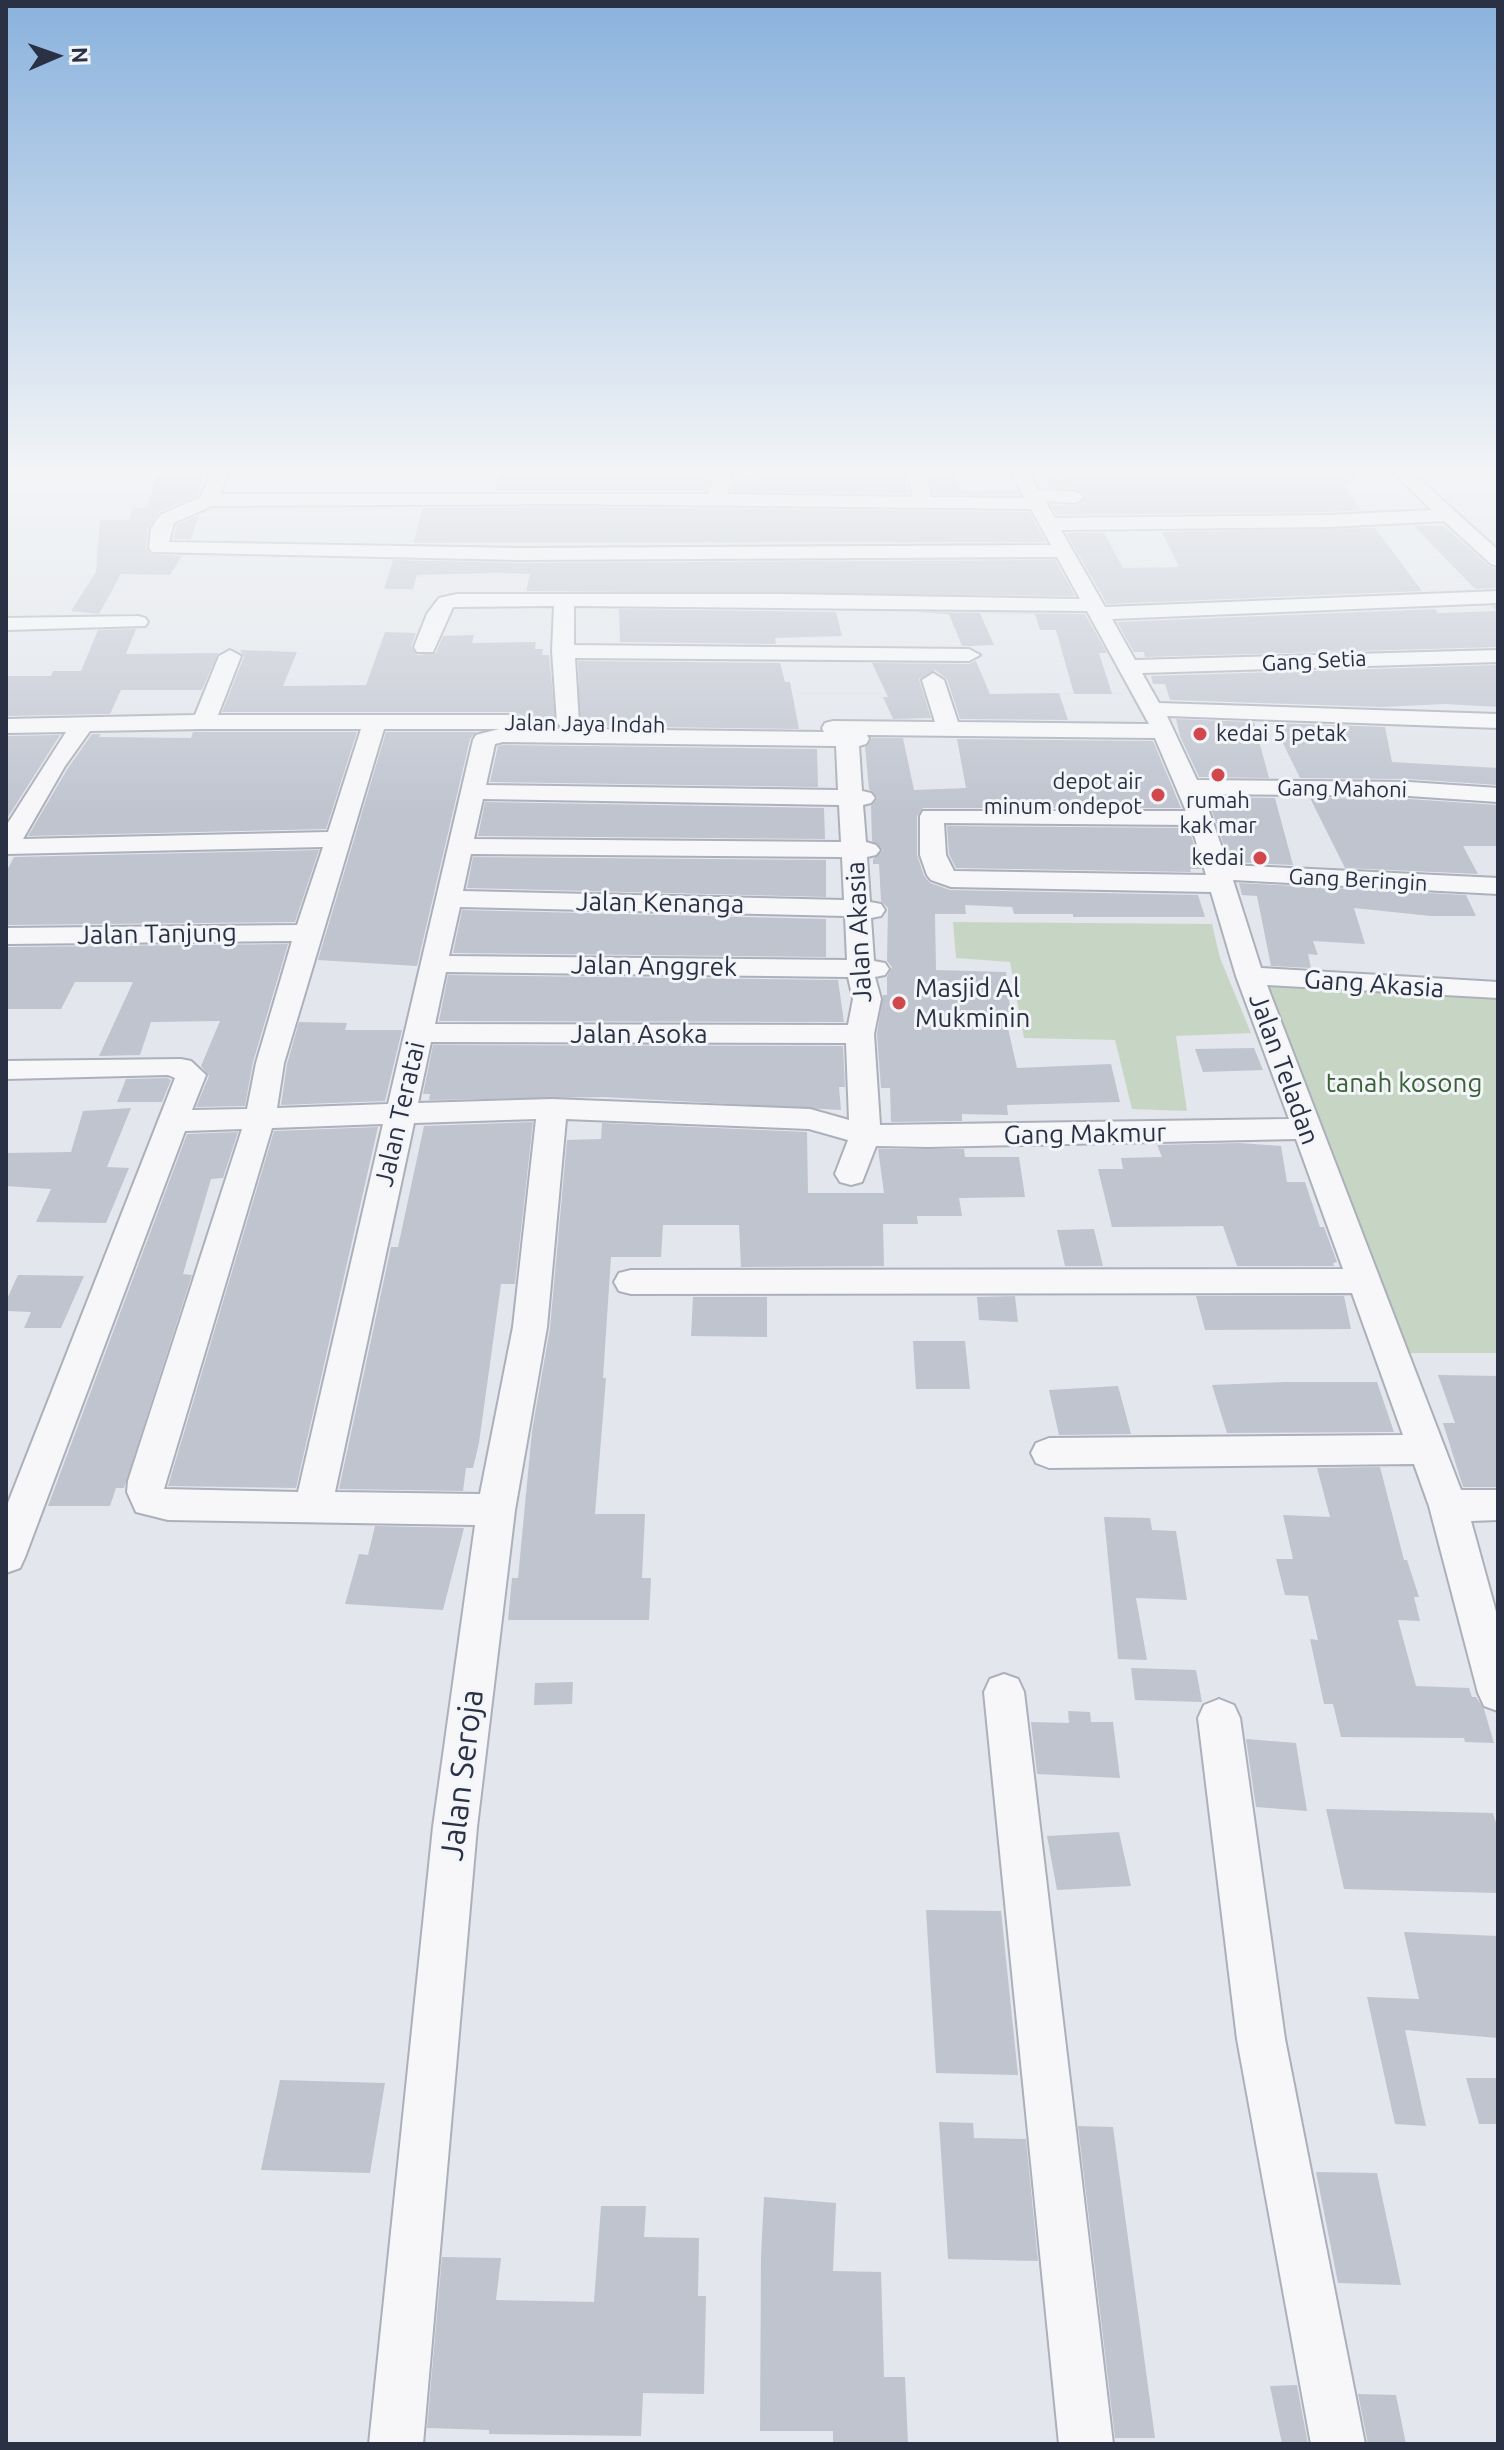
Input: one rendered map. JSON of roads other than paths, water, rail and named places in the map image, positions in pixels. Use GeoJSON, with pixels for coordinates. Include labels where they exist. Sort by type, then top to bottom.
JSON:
{"type":"FeatureCollection","features":[{"type":"Feature","properties":{"kind":"street","name":"Jalan Teladan"},"geometry":{"type":"LineString","coordinates":[[1079,582],[1158,720],[1201,818],[1250,976],[1448,1506],[1498,1693]]}},
{"type":"Feature","properties":{"kind":"street"},"geometry":{"type":"LineString","coordinates":[[425,647],[437,614],[446,602],[497,599],[782,600],[1094,609],[1498,597]]}},
{"type":"Feature","properties":{"kind":"street"},"geometry":{"type":"LineString","coordinates":[[566,601],[562,612],[568,723]]}},
{"type":"Feature","properties":{"kind":"street"},"geometry":{"type":"LineString","coordinates":[[6,624],[138,622]]}},
{"type":"Feature","properties":{"kind":"street"},"geometry":{"type":"LineString","coordinates":[[563,651],[969,655]]}},
{"type":"Feature","properties":{"kind":"street"},"geometry":{"type":"LineString","coordinates":[[204,722],[230,656]]}},
{"type":"Feature","properties":{"kind":"street","name":"Gang Setia"},"geometry":{"type":"LineString","coordinates":[[1130,667],[1498,656]]}},
{"type":"Feature","properties":{"kind":"street"},"geometry":{"type":"LineString","coordinates":[[933,680],[948,728]]}},
{"type":"Feature","properties":{"kind":"street","name":"Jalan Jaya Indah"},"geometry":{"type":"LineString","coordinates":[[6,726],[204,722],[568,723],[852,734],[1158,720],[1498,721]]}},
{"type":"Feature","properties":{"kind":"street"},"geometry":{"type":"LineString","coordinates":[[375,722],[308,933],[270,1063],[261,1116],[150,1465],[145,1492],[149,1501],[168,1505],[496,1510]]}},
{"type":"Feature","properties":{"kind":"street"},"geometry":{"type":"LineString","coordinates":[[8,839],[82,726]]}},
{"type":"Feature","properties":{"kind":"street","name":"Jalan Teratai"},"geometry":{"type":"LineString","coordinates":[[313,1507],[484,740],[502,735],[852,734]]}},
{"type":"Feature","properties":{"kind":"street","name":"Jalan Akasia"},"geometry":{"type":"LineString","coordinates":[[852,734],[870,980],[860,1034],[865,1135]]}},
{"type":"Feature","properties":{"kind":"street","name":"Gang Mahoni"},"geometry":{"type":"LineString","coordinates":[[1186,787],[1409,789],[1498,795]]}},
{"type":"Feature","properties":{"kind":"street"},"geometry":{"type":"LineString","coordinates":[[472,792],[858,798]]}},
{"type":"Feature","properties":{"kind":"street","name":"Gang Beringin"},"geometry":{"type":"LineString","coordinates":[[1201,818],[932,816],[933,855],[940,875],[951,879],[1201,882],[1220,879],[1498,886]]}},
{"type":"Feature","properties":{"kind":"street"},"geometry":{"type":"LineString","coordinates":[[8,839],[339,839]]}},
{"type":"Feature","properties":{"kind":"street"},"geometry":{"type":"LineString","coordinates":[[459,846],[861,850]]}},
{"type":"Feature","properties":{"kind":"street","name":"Jalan Kenanga"},"geometry":{"type":"LineString","coordinates":[[448,899],[810,905],[865,910]]}},
{"type":"Feature","properties":{"kind":"street","name":"Jalan Tanjung"},"geometry":{"type":"LineString","coordinates":[[6,936],[308,933]]}},
{"type":"Feature","properties":{"kind":"street","name":"Jalan Anggrek"},"geometry":{"type":"LineString","coordinates":[[432,964],[870,980]]}},
{"type":"Feature","properties":{"kind":"street","name":"Gang Akasia"},"geometry":{"type":"LineString","coordinates":[[1250,976],[1498,990]]}},
{"type":"Feature","properties":{"kind":"street","name":"Jalan Asoka"},"geometry":{"type":"LineString","coordinates":[[418,1033],[860,1034]]}},
{"type":"Feature","properties":{"kind":"street"},"geometry":{"type":"LineString","coordinates":[[6,1070],[181,1068],[191,1075],[6,1557]]}},
{"type":"Feature","properties":{"kind":"street","name":"Gang Makmur"},"geometry":{"type":"LineString","coordinates":[[171,1121],[552,1109],[810,1119],[865,1135],[928,1137],[1306,1129]]}},
{"type":"Feature","properties":{"kind":"street","name":"Jalan Seroja"},"geometry":{"type":"LineString","coordinates":[[396,2444],[455,1827],[496,1510],[530,1327],[552,1109]]}},
{"type":"Feature","properties":{"kind":"street"},"geometry":{"type":"LineString","coordinates":[[851,1174],[865,1135]]}},
{"type":"Feature","properties":{"kind":"street"},"geometry":{"type":"LineString","coordinates":[[631,1282],[1362,1281]]}},
{"type":"Feature","properties":{"kind":"street"},"geometry":{"type":"LineString","coordinates":[[1049,1453],[1427,1449]]}},
{"type":"Feature","properties":{"kind":"street"},"geometry":{"type":"LineString","coordinates":[[1448,1506],[1498,1505]]}},
{"type":"Feature","properties":{"kind":"street"},"geometry":{"type":"LineString","coordinates":[[1004,1692],[1086,2444]]}},
{"type":"Feature","properties":{"kind":"street"},"geometry":{"type":"LineString","coordinates":[[1219,1718],[1261,2039],[1338,2444]]}},
{"type":"Feature","properties":{"kind":"place","name":"kedai 5 petak"},"geometry":{"type":"Point","coordinates":[1200,734]}},
{"type":"Feature","properties":{"kind":"place","name":"rumah kak mar"},"geometry":{"type":"Point","coordinates":[1218,775]}},
{"type":"Feature","properties":{"kind":"place","name":"depot air minum ondepot"},"geometry":{"type":"Point","coordinates":[1158,795]}},
{"type":"Feature","properties":{"kind":"place","name":"kedai"},"geometry":{"type":"Point","coordinates":[1260,858]}},
{"type":"Feature","properties":{"kind":"place","name":"Masjid Al Mukminin"},"geometry":{"type":"Point","coordinates":[899,1003]}},
{"type":"Feature","properties":{"kind":"park label","name":"tanah kosong"},"geometry":{"type":"Point","coordinates":[1404,1083]}}]}
